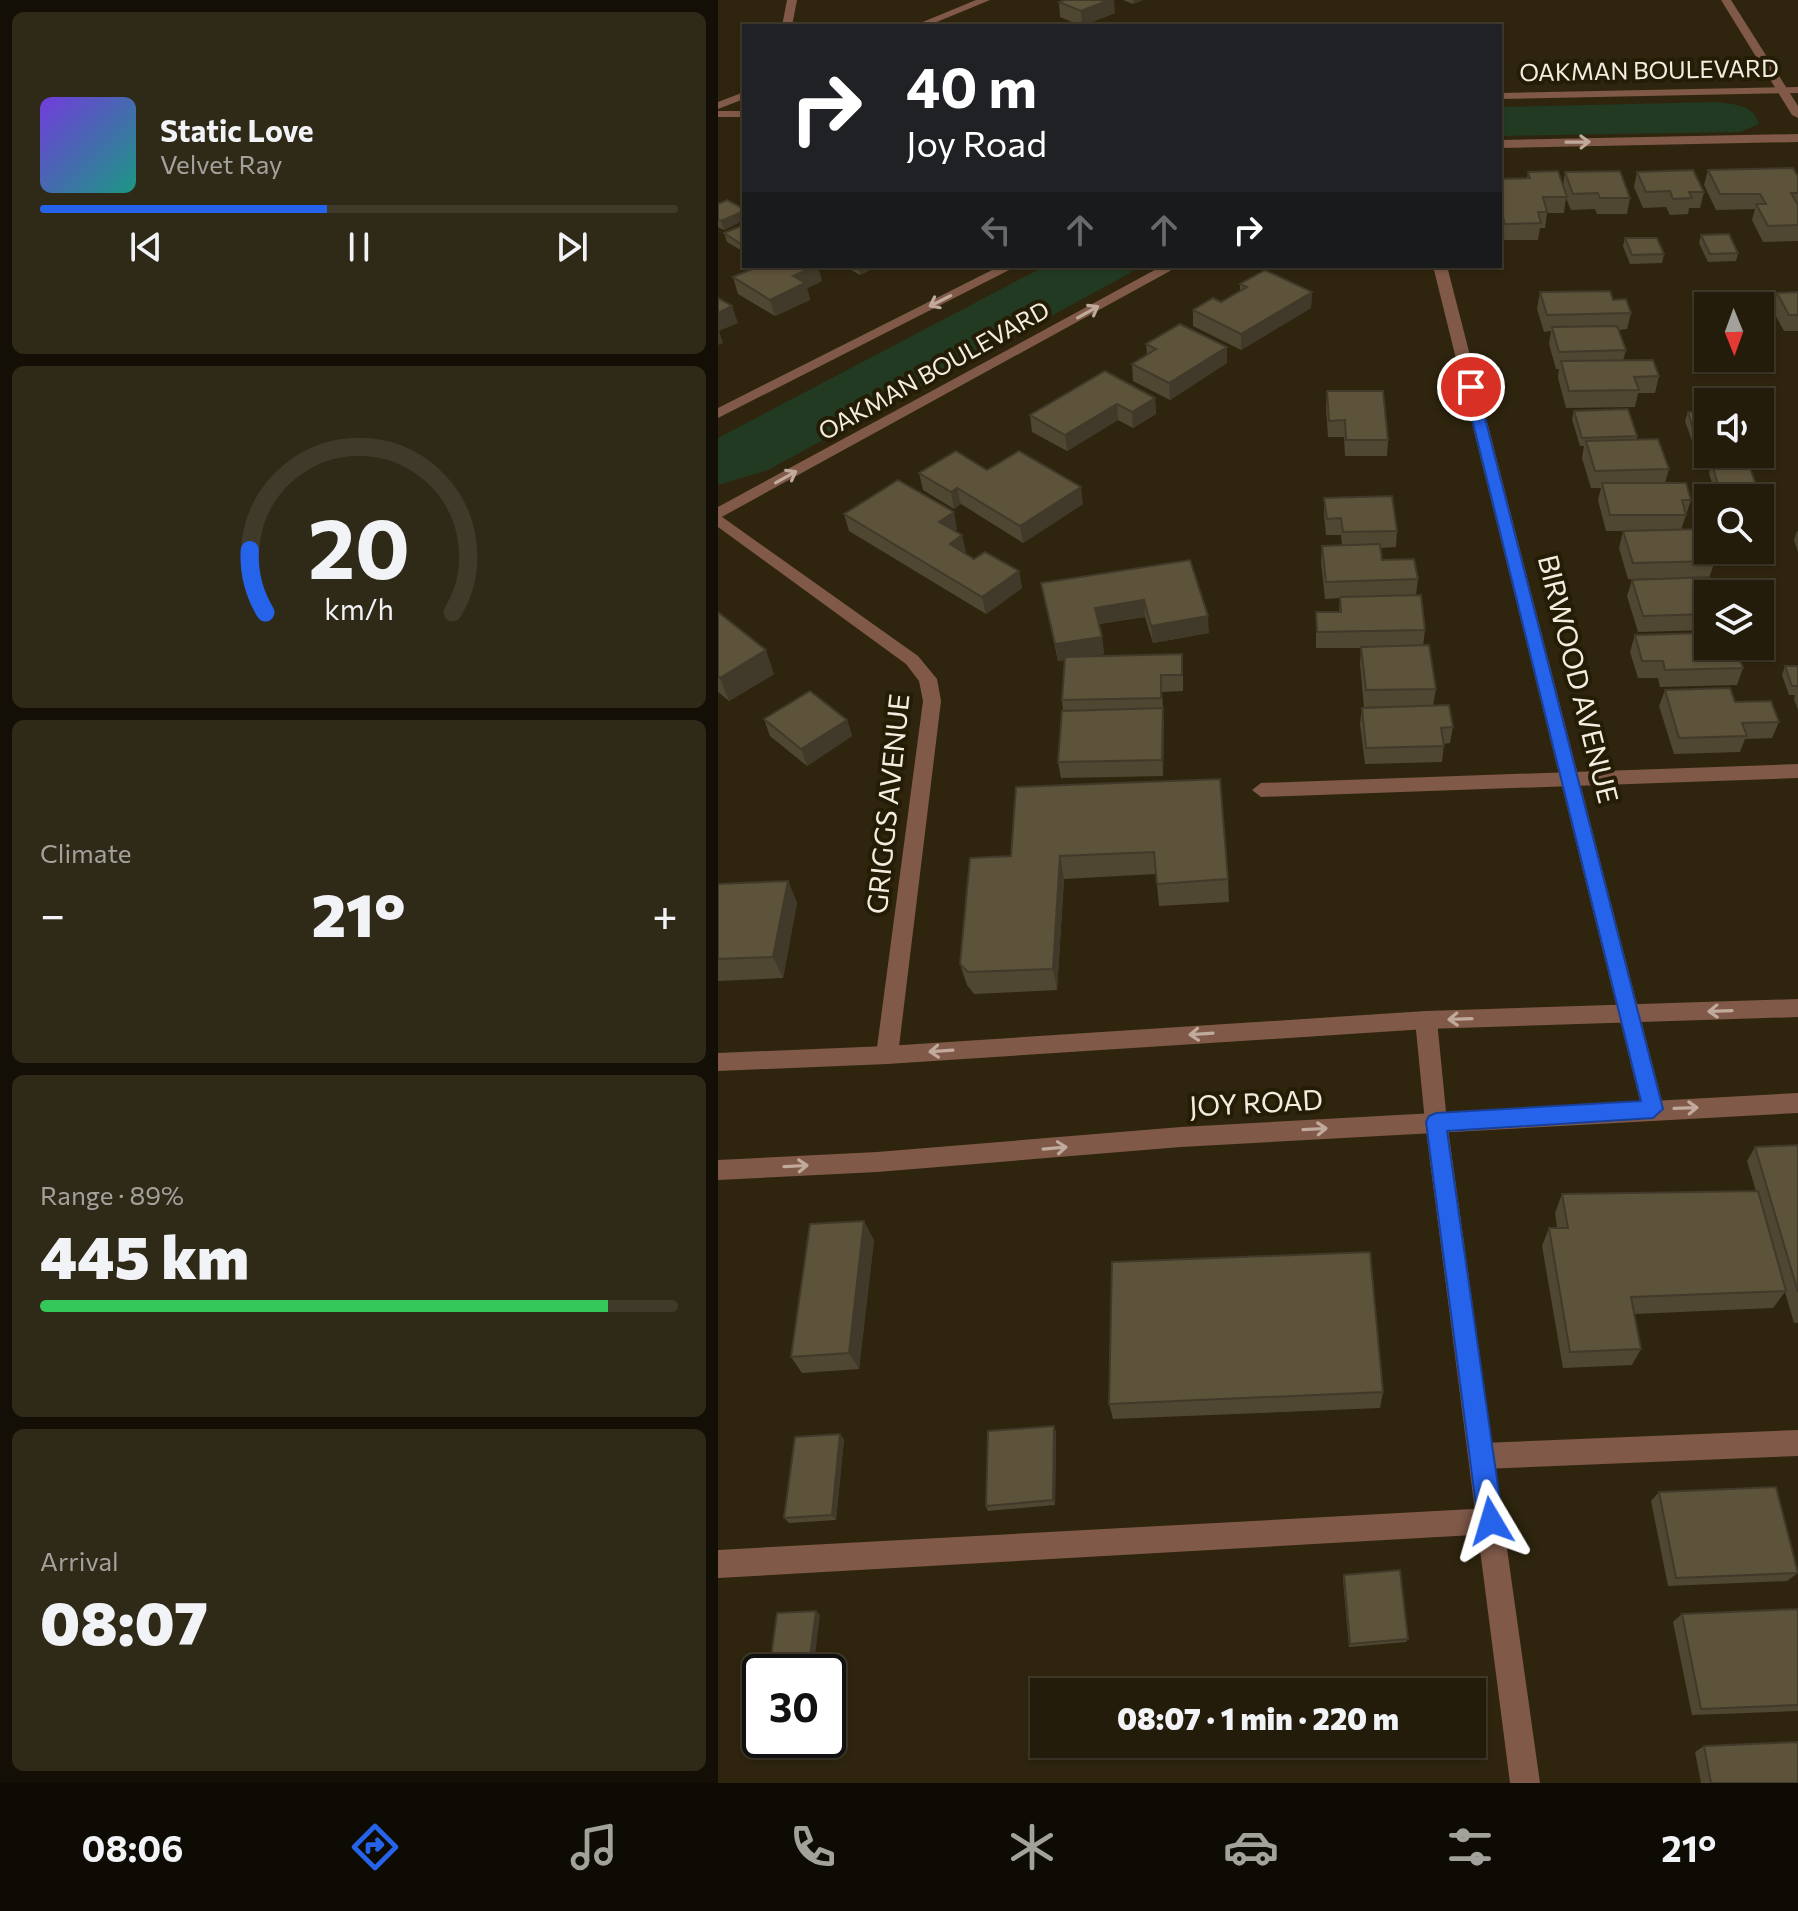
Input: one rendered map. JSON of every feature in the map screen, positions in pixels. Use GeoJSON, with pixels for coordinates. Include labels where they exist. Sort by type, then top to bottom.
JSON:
{"type":"FeatureCollection","features":[{"type":"Feature","properties":{"kind":"street"},"geometry":{"type":"LineString","coordinates":[[787,24],[792,0]]}},
{"type":"Feature","properties":{"kind":"street"},"geometry":{"type":"LineString","coordinates":[[923,24],[985,0]]}},
{"type":"Feature","properties":{"kind":"street"},"geometry":{"type":"LineString","coordinates":[[1726,0],[1798,115]]}},
{"type":"Feature","properties":{"kind":"street","name":"OAKMAN BOULEVARD"},"geometry":{"type":"LineString","coordinates":[[1502,96],[1798,90]]}},
{"type":"Feature","properties":{"kind":"street"},"geometry":{"type":"LineString","coordinates":[[718,106],[742,96]]}},
{"type":"Feature","properties":{"kind":"street"},"geometry":{"type":"LineString","coordinates":[[718,114],[742,114]]}},
{"type":"Feature","properties":{"kind":"street"},"geometry":{"type":"LineString","coordinates":[[1502,144],[1798,138]]}},
{"type":"Feature","properties":{"kind":"street","name":"OAKMAN BOULEVARD"},"geometry":{"type":"LineString","coordinates":[[718,414],[1006,268]]}},
{"type":"Feature","properties":{"kind":"street","name":"OAKMAN BOULEVARD"},"geometry":{"type":"LineString","coordinates":[[718,517],[1168,268]]}},
{"type":"Feature","properties":{"kind":"street","name":"BIRWOOD AVENUE"},"geometry":{"type":"LineString","coordinates":[[1441,268],[1653,1109]]}},
{"type":"Feature","properties":{"kind":"street","name":"GRIGGS AVENUE"},"geometry":{"type":"LineString","coordinates":[[718,517],[912,660],[928,679],[932,701],[887,1055]]}},
{"type":"Feature","properties":{"kind":"street"},"geometry":{"type":"LineString","coordinates":[[1261,790],[1798,771]]}},
{"type":"Feature","properties":{"kind":"street"},"geometry":{"type":"LineString","coordinates":[[718,1062],[887,1055],[1426,1020],[1798,1008]]}},
{"type":"Feature","properties":{"kind":"street"},"geometry":{"type":"LineString","coordinates":[[1426,1020],[1436,1122],[1525,1783]]}},
{"type":"Feature","properties":{"kind":"street","name":"JOY ROAD"},"geometry":{"type":"LineString","coordinates":[[718,1170],[877,1162],[1181,1137],[1798,1103]]}},
{"type":"Feature","properties":{"kind":"street"},"geometry":{"type":"LineString","coordinates":[[1482,1456],[1798,1443]]}},
{"type":"Feature","properties":{"kind":"street"},"geometry":{"type":"LineString","coordinates":[[718,1564],[1491,1521]]}},
{"type":"Feature","properties":{"kind":"green space"},"geometry":{"type":"Polygon","coordinates":[[[1717,102],[1748,109],[1759,124],[1740,132],[1502,136],[1502,107],[1717,102]]]}},
{"type":"Feature","properties":{"kind":"green space"},"geometry":{"type":"Polygon","coordinates":[[[1041,268],[1139,268],[768,470],[718,485],[718,438],[1041,268]]]}},
{"type":"Feature","properties":{"kind":"building"},"geometry":{"type":"Polygon","coordinates":[[[1109,0],[1081,11],[1059,2],[1109,0]]]}},
{"type":"Feature","properties":{"kind":"building"},"geometry":{"type":"Polygon","coordinates":[[[1793,168],[1798,176],[1798,193],[1791,193],[1798,205],[1798,225],[1768,226],[1756,204],[1766,204],[1760,194],[1720,194],[1708,170],[1793,168]]]}},
{"type":"Feature","properties":{"kind":"building"},"geometry":{"type":"Polygon","coordinates":[[[1693,170],[1704,192],[1689,192],[1692,198],[1673,199],[1670,191],[1646,192],[1637,172],[1693,170]]]}},
{"type":"Feature","properties":{"kind":"building"},"geometry":{"type":"Polygon","coordinates":[[[1558,171],[1567,197],[1543,197],[1547,212],[1538,212],[1541,223],[1505,224],[1502,179],[1530,178],[1528,172],[1558,171]]]}},
{"type":"Feature","properties":{"kind":"building"},"geometry":{"type":"Polygon","coordinates":[[[1620,171],[1630,198],[1600,198],[1598,193],[1573,194],[1565,172],[1620,171]]]}},
{"type":"Feature","properties":{"kind":"building"},"geometry":{"type":"Polygon","coordinates":[[[727,200],[742,208],[742,212],[721,221],[718,220],[718,204],[727,200]]]}},
{"type":"Feature","properties":{"kind":"building"},"geometry":{"type":"Polygon","coordinates":[[[742,226],[742,244],[741,244],[724,233],[742,226]]]}},
{"type":"Feature","properties":{"kind":"building"},"geometry":{"type":"Polygon","coordinates":[[[1729,234],[1738,253],[1710,254],[1701,235],[1729,234]]]}},
{"type":"Feature","properties":{"kind":"building"},"geometry":{"type":"Polygon","coordinates":[[[1625,238],[1657,238],[1664,254],[1632,255],[1625,238]]]}},
{"type":"Feature","properties":{"kind":"building"},"geometry":{"type":"Polygon","coordinates":[[[754,268],[811,268],[793,276],[805,283],[770,300],[733,277],[754,268]]]}},
{"type":"Feature","properties":{"kind":"building"},"geometry":{"type":"Polygon","coordinates":[[[1265,270],[1312,292],[1241,334],[1193,310],[1213,298],[1221,302],[1247,287],[1240,284],[1265,270]]]}},
{"type":"Feature","properties":{"kind":"building"},"geometry":{"type":"Polygon","coordinates":[[[1610,291],[1613,300],[1626,299],[1631,313],[1547,315],[1540,292],[1610,291]]]}},
{"type":"Feature","properties":{"kind":"building"},"geometry":{"type":"Polygon","coordinates":[[[1798,292],[1798,315],[1789,315],[1777,293],[1798,292]]]}},
{"type":"Feature","properties":{"kind":"building"},"geometry":{"type":"Polygon","coordinates":[[[718,298],[732,306],[718,313],[718,298]]]}},
{"type":"Feature","properties":{"kind":"building"},"geometry":{"type":"Polygon","coordinates":[[[1180,324],[1227,347],[1169,383],[1132,364],[1156,349],[1146,344],[1180,324]]]}},
{"type":"Feature","properties":{"kind":"building"},"geometry":{"type":"Polygon","coordinates":[[[1617,326],[1626,350],[1559,352],[1552,327],[1617,326]]]}},
{"type":"Feature","properties":{"kind":"building"},"geometry":{"type":"Polygon","coordinates":[[[1653,360],[1659,376],[1634,377],[1639,390],[1569,391],[1561,361],[1653,360]]]}},
{"type":"Feature","properties":{"kind":"building"},"geometry":{"type":"Polygon","coordinates":[[[1105,371],[1155,398],[1132,412],[1117,404],[1065,435],[1030,415],[1105,371]]]}},
{"type":"Feature","properties":{"kind":"building"},"geometry":{"type":"Polygon","coordinates":[[[1327,391],[1383,391],[1388,440],[1346,440],[1345,420],[1329,421],[1327,391]]]}},
{"type":"Feature","properties":{"kind":"building"},"geometry":{"type":"Polygon","coordinates":[[[1628,409],[1637,436],[1582,438],[1574,411],[1628,409]]]}},
{"type":"Feature","properties":{"kind":"building"},"geometry":{"type":"Polygon","coordinates":[[[1688,412],[1694,412],[1694,432],[1688,412]]]}},
{"type":"Feature","properties":{"kind":"building"},"geometry":{"type":"Polygon","coordinates":[[[1658,439],[1669,469],[1595,471],[1586,441],[1658,439]]]}},
{"type":"Feature","properties":{"kind":"building"},"geometry":{"type":"Polygon","coordinates":[[[956,451],[987,470],[1019,451],[1081,487],[1020,526],[957,488],[951,492],[919,473],[956,451]]]}},
{"type":"Feature","properties":{"kind":"building"},"geometry":{"type":"Polygon","coordinates":[[[1713,468],[1750,468],[1756,484],[1718,484],[1713,468]]]}},
{"type":"Feature","properties":{"kind":"building"},"geometry":{"type":"Polygon","coordinates":[[[898,480],[954,512],[939,522],[962,535],[950,544],[974,559],[985,552],[1019,571],[982,597],[844,514],[898,480]]]}},
{"type":"Feature","properties":{"kind":"building"},"geometry":{"type":"Polygon","coordinates":[[[1602,483],[1686,483],[1691,500],[1682,500],[1686,515],[1610,515],[1602,483]]]}},
{"type":"Feature","properties":{"kind":"building"},"geometry":{"type":"Polygon","coordinates":[[[1392,496],[1397,531],[1343,532],[1341,518],[1327,519],[1324,498],[1392,496]]]}},
{"type":"Feature","properties":{"kind":"building"},"geometry":{"type":"Polygon","coordinates":[[[1694,529],[1694,562],[1633,563],[1623,531],[1694,529]]]}},
{"type":"Feature","properties":{"kind":"building"},"geometry":{"type":"Polygon","coordinates":[[[1380,544],[1382,560],[1414,559],[1418,579],[1326,582],[1322,546],[1380,544]]]}},
{"type":"Feature","properties":{"kind":"building"},"geometry":{"type":"Polygon","coordinates":[[[1190,560],[1208,616],[1151,626],[1144,600],[1095,608],[1102,637],[1055,644],[1041,583],[1190,560]]]}},
{"type":"Feature","properties":{"kind":"building"},"geometry":{"type":"Polygon","coordinates":[[[1709,577],[1710,580],[1694,580],[1694,614],[1643,616],[1632,580],[1709,577]]]}},
{"type":"Feature","properties":{"kind":"building"},"geometry":{"type":"Polygon","coordinates":[[[1421,595],[1425,630],[1317,632],[1316,612],[1341,612],[1340,597],[1421,595]]]}},
{"type":"Feature","properties":{"kind":"building"},"geometry":{"type":"Polygon","coordinates":[[[718,612],[766,650],[720,678],[718,676],[718,612]]]}},
{"type":"Feature","properties":{"kind":"building"},"geometry":{"type":"Polygon","coordinates":[[[1694,633],[1694,660],[1740,660],[1743,668],[1665,670],[1663,661],[1642,661],[1635,635],[1694,633]]]}},
{"type":"Feature","properties":{"kind":"building"},"geometry":{"type":"Polygon","coordinates":[[[1429,645],[1436,689],[1366,690],[1361,647],[1429,645]]]}},
{"type":"Feature","properties":{"kind":"building"},"geometry":{"type":"Polygon","coordinates":[[[1182,654],[1182,675],[1161,675],[1161,698],[1062,700],[1065,657],[1182,654]]]}},
{"type":"Feature","properties":{"kind":"building"},"geometry":{"type":"Polygon","coordinates":[[[1785,666],[1798,666],[1798,686],[1792,686],[1785,666]]]}},
{"type":"Feature","properties":{"kind":"building"},"geometry":{"type":"Polygon","coordinates":[[[1730,688],[1735,702],[1771,701],[1779,722],[1742,723],[1747,736],[1679,738],[1665,690],[1730,688]]]}},
{"type":"Feature","properties":{"kind":"building"},"geometry":{"type":"Polygon","coordinates":[[[810,691],[847,720],[801,749],[764,719],[810,691]]]}},
{"type":"Feature","properties":{"kind":"building"},"geometry":{"type":"Polygon","coordinates":[[[1449,705],[1453,727],[1441,728],[1444,746],[1366,748],[1362,708],[1449,705]]]}},
{"type":"Feature","properties":{"kind":"building"},"geometry":{"type":"Polygon","coordinates":[[[1163,708],[1162,760],[1058,762],[1062,711],[1163,708]]]}},
{"type":"Feature","properties":{"kind":"building"},"geometry":{"type":"Polygon","coordinates":[[[1220,779],[1228,879],[1157,884],[1154,852],[1060,856],[1053,969],[968,972],[960,964],[970,858],[1011,856],[1016,787],[1220,779]]]}},
{"type":"Feature","properties":{"kind":"building"},"geometry":{"type":"Polygon","coordinates":[[[788,881],[773,957],[718,959],[718,884],[788,881]]]}},
{"type":"Feature","properties":{"kind":"building"},"geometry":{"type":"Polygon","coordinates":[[[1798,1145],[1798,1292],[1755,1147],[1798,1145]]]}},
{"type":"Feature","properties":{"kind":"building"},"geometry":{"type":"Polygon","coordinates":[[[1758,1191],[1786,1291],[1631,1297],[1641,1349],[1570,1352],[1549,1228],[1568,1228],[1562,1194],[1758,1191]]]}},
{"type":"Feature","properties":{"kind":"building"},"geometry":{"type":"Polygon","coordinates":[[[864,1221],[849,1353],[791,1357],[810,1224],[864,1221]]]}},
{"type":"Feature","properties":{"kind":"building"},"geometry":{"type":"Polygon","coordinates":[[[1370,1252],[1383,1392],[1109,1404],[1112,1262],[1370,1252]]]}},
{"type":"Feature","properties":{"kind":"building"},"geometry":{"type":"Polygon","coordinates":[[[1054,1426],[1053,1500],[986,1506],[988,1431],[1054,1426]]]}},
{"type":"Feature","properties":{"kind":"building"},"geometry":{"type":"Polygon","coordinates":[[[840,1434],[832,1515],[784,1518],[795,1437],[840,1434]]]}},
{"type":"Feature","properties":{"kind":"building"},"geometry":{"type":"Polygon","coordinates":[[[1776,1487],[1798,1573],[1676,1578],[1659,1492],[1776,1487]]]}},
{"type":"Feature","properties":{"kind":"building"},"geometry":{"type":"Polygon","coordinates":[[[1400,1570],[1408,1639],[1350,1644],[1344,1575],[1400,1570]]]}},
{"type":"Feature","properties":{"kind":"building"},"geometry":{"type":"Polygon","coordinates":[[[1798,1609],[1798,1705],[1701,1709],[1682,1614],[1798,1609]]]}},
{"type":"Feature","properties":{"kind":"building"},"geometry":{"type":"Polygon","coordinates":[[[816,1611],[810,1654],[771,1654],[777,1613],[816,1611]]]}},
{"type":"Feature","properties":{"kind":"building"},"geometry":{"type":"Polygon","coordinates":[[[1798,1742],[1798,1783],[1711,1783],[1704,1746],[1798,1742]]]}},
{"type":"Feature","properties":{"kind":"route"},"geometry":{"type":"LineString","coordinates":[[1471,387],[1653,1109],[1436,1122],[1491,1521]]}}]}
